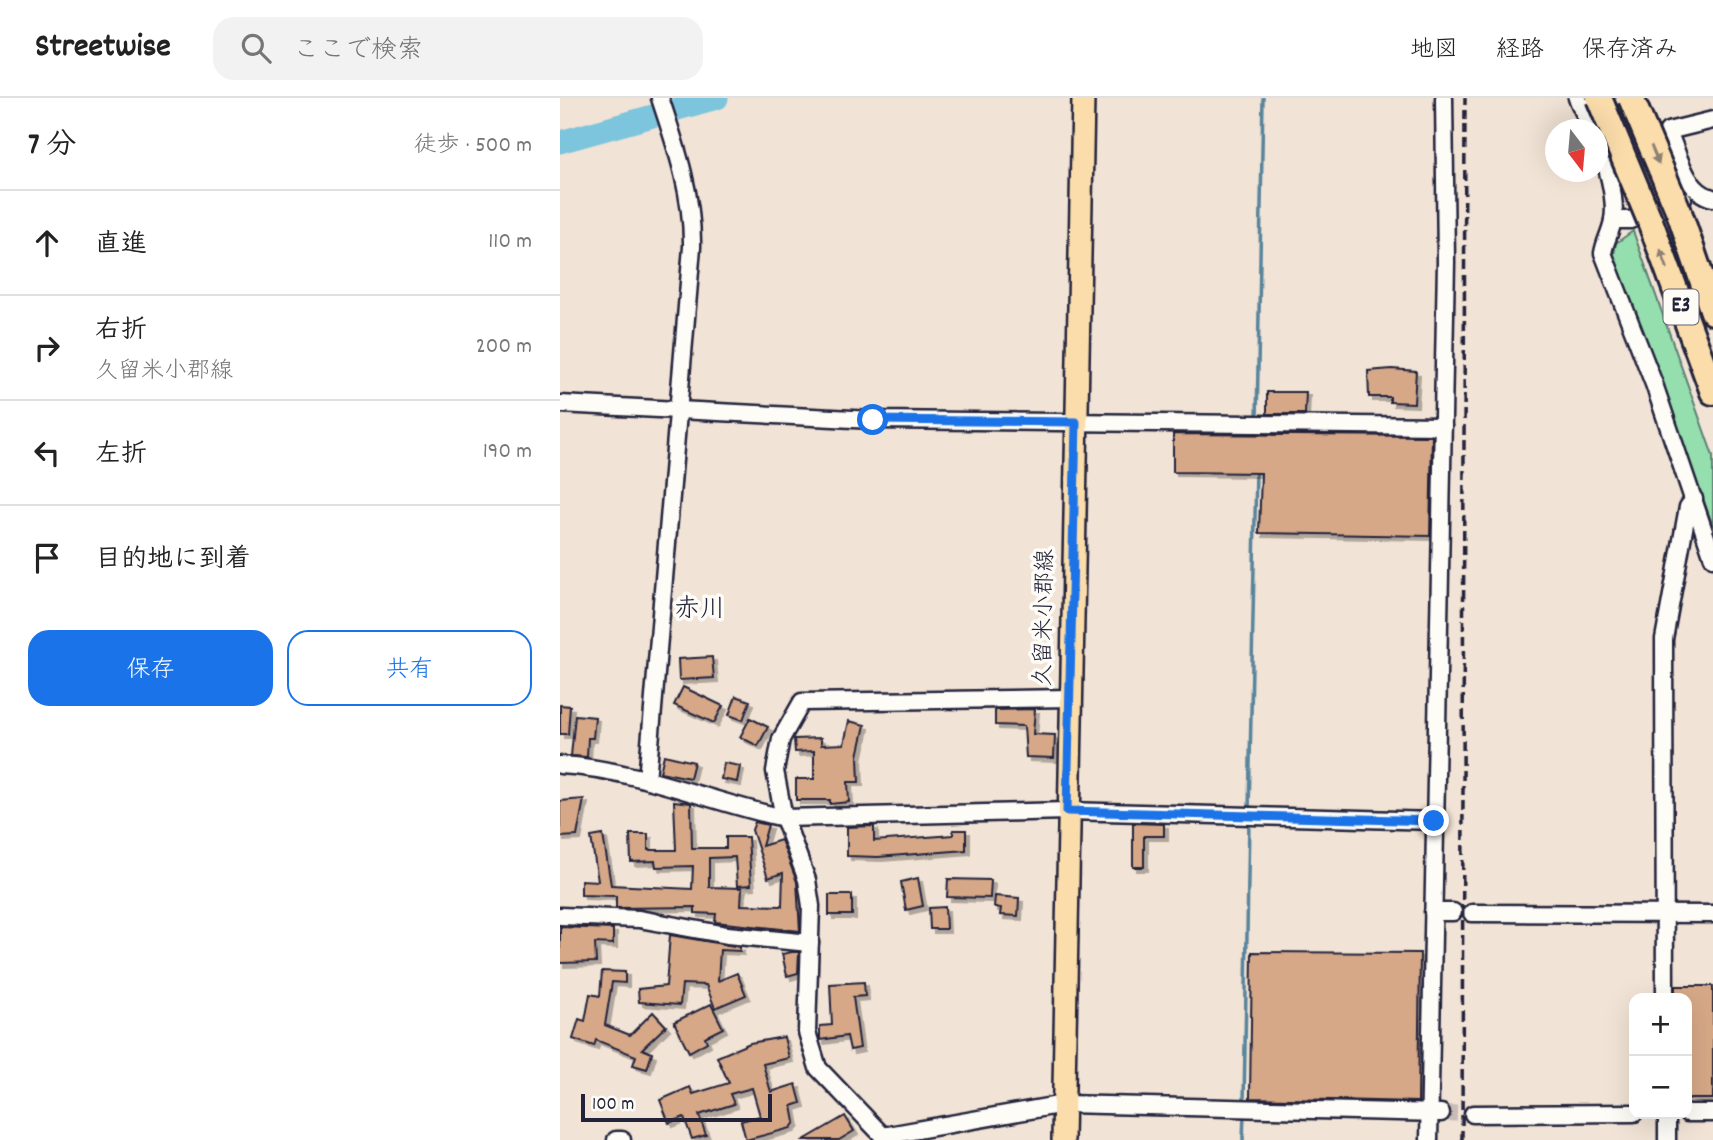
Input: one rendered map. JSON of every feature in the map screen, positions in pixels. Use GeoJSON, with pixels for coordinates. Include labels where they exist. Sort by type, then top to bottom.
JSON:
{"type":"FeatureCollection","features":[{"type":"Feature","properties":{"kind":"highway","name":"E3"},"geometry":{"type":"LineString","coordinates":[[1599,98],[1650,221],[1713,392]]}},
{"type":"Feature","properties":{"kind":"highway","name":"E3"},"geometry":{"type":"LineString","coordinates":[[1631,98],[1679,212],[1713,312]]}},
{"type":"Feature","properties":{"kind":"main road","name":"久留米小郡線"},"geometry":{"type":"LineString","coordinates":[[1063,1140],[1067,811],[1083,98]]}},
{"type":"Feature","properties":{"kind":"street"},"geometry":{"type":"LineString","coordinates":[[647,780],[692,224],[676,145],[660,98]]}},
{"type":"Feature","properties":{"kind":"street"},"geometry":{"type":"LineString","coordinates":[[1429,1140],[1435,1112],[1433,912],[1443,426],[1444,98]]}},
{"type":"Feature","properties":{"kind":"street"},"geometry":{"type":"LineString","coordinates":[[1577,98],[1587,119]]}},
{"type":"Feature","properties":{"kind":"street"},"geometry":{"type":"LineString","coordinates":[[1713,120],[1668,131],[1697,191],[1713,198]]}},
{"type":"Feature","properties":{"kind":"street"},"geometry":{"type":"LineString","coordinates":[[1608,177],[1613,220],[1603,253],[1654,383],[1713,558]]}},
{"type":"Feature","properties":{"kind":"street"},"geometry":{"type":"LineString","coordinates":[[1613,220],[1630,220],[1697,191]]}},
{"type":"Feature","properties":{"kind":"street"},"geometry":{"type":"LineString","coordinates":[[560,404],[873,420],[1443,426]]}},
{"type":"Feature","properties":{"kind":"street"},"geometry":{"type":"LineString","coordinates":[[1665,993],[1664,639],[1688,507],[1694,499]]}},
{"type":"Feature","properties":{"kind":"street"},"geometry":{"type":"LineString","coordinates":[[884,1138],[818,1068],[811,1050],[806,1012],[811,906],[807,880],[784,818],[775,771],[781,739],[802,702],[1071,698]]}},
{"type":"Feature","properties":{"kind":"street"},"geometry":{"type":"LineString","coordinates":[[560,765],[647,780],[743,809],[784,818],[1067,811],[1434,821]]}},
{"type":"Feature","properties":{"kind":"street"},"geometry":{"type":"LineString","coordinates":[[1433,912],[1453,912]]}},
{"type":"Feature","properties":{"kind":"street"},"geometry":{"type":"LineString","coordinates":[[1472,913],[1713,914]]}},
{"type":"Feature","properties":{"kind":"street"},"geometry":{"type":"LineString","coordinates":[[560,915],[639,919],[727,935],[810,943]]}},
{"type":"Feature","properties":{"kind":"street"},"geometry":{"type":"LineString","coordinates":[[866,1140],[1064,1104],[1435,1112]]}},
{"type":"Feature","properties":{"kind":"street"},"geometry":{"type":"LineString","coordinates":[[1692,1114],[1713,1113]]}},
{"type":"Feature","properties":{"kind":"street"},"geometry":{"type":"LineString","coordinates":[[1473,1114],[1629,1114]]}},
{"type":"Feature","properties":{"kind":"street"},"geometry":{"type":"LineString","coordinates":[[1667,1119],[1667,1140]]}},
{"type":"Feature","properties":{"kind":"street"},"geometry":{"type":"LineString","coordinates":[[616,1140],[622,1140]]}},
{"type":"Feature","properties":{"kind":"green space"},"geometry":{"type":"Polygon","coordinates":[[[1633,231],[1713,456],[1713,526],[1614,255],[1616,243],[1633,231]]]}},
{"type":"Feature","properties":{"kind":"building"},"geometry":{"type":"Polygon","coordinates":[[[1368,371],[1416,371],[1414,403],[1390,402],[1390,397],[1369,397],[1368,371]]]}},
{"type":"Feature","properties":{"kind":"building"},"geometry":{"type":"Polygon","coordinates":[[[1267,392],[1306,392],[1305,414],[1267,414],[1267,392]]]}},
{"type":"Feature","properties":{"kind":"building"},"geometry":{"type":"Polygon","coordinates":[[[1173,434],[1432,436],[1430,536],[1259,533],[1261,473],[1173,472],[1173,434]]]}},
{"type":"Feature","properties":{"kind":"building"},"geometry":{"type":"Polygon","coordinates":[[[712,657],[714,678],[679,680],[678,659],[712,657]]]}},
{"type":"Feature","properties":{"kind":"building"},"geometry":{"type":"Polygon","coordinates":[[[683,687],[723,706],[714,723],[674,705],[683,687]]]}},
{"type":"Feature","properties":{"kind":"building"},"geometry":{"type":"Polygon","coordinates":[[[736,696],[750,701],[743,720],[729,715],[736,696]]]}},
{"type":"Feature","properties":{"kind":"building"},"geometry":{"type":"Polygon","coordinates":[[[560,705],[570,706],[568,734],[560,734],[560,705]]]}},
{"type":"Feature","properties":{"kind":"building"},"geometry":{"type":"Polygon","coordinates":[[[1035,709],[1033,734],[1055,735],[1054,758],[1026,757],[1024,726],[995,725],[995,710],[1035,709]]]}},
{"type":"Feature","properties":{"kind":"building"},"geometry":{"type":"Polygon","coordinates":[[[575,715],[595,717],[593,738],[588,738],[587,757],[571,756],[575,715]]]}},
{"type":"Feature","properties":{"kind":"building"},"geometry":{"type":"Polygon","coordinates":[[[750,718],[768,727],[758,746],[740,737],[750,718]]]}},
{"type":"Feature","properties":{"kind":"building"},"geometry":{"type":"Polygon","coordinates":[[[849,721],[865,725],[858,756],[859,782],[848,782],[849,802],[830,804],[830,800],[796,800],[796,779],[814,779],[814,751],[795,752],[794,739],[821,738],[821,745],[844,744],[849,721]]]}},
{"type":"Feature","properties":{"kind":"building"},"geometry":{"type":"Polygon","coordinates":[[[664,755],[694,762],[690,778],[660,772],[664,755]]]}},
{"type":"Feature","properties":{"kind":"building"},"geometry":{"type":"Polygon","coordinates":[[[724,763],[740,766],[737,782],[721,779],[724,763]]]}},
{"type":"Feature","properties":{"kind":"building"},"geometry":{"type":"Polygon","coordinates":[[[584,799],[577,836],[560,837],[560,801],[584,799]]]}},
{"type":"Feature","properties":{"kind":"building"},"geometry":{"type":"Polygon","coordinates":[[[674,801],[691,803],[692,848],[726,848],[726,837],[748,837],[751,885],[737,886],[735,857],[709,858],[709,887],[742,888],[741,905],[782,906],[783,873],[768,878],[752,830],[755,822],[768,825],[762,846],[781,840],[797,882],[800,931],[715,922],[716,914],[695,913],[695,907],[616,908],[616,896],[581,895],[581,880],[598,881],[591,837],[603,835],[611,885],[692,889],[693,866],[656,867],[655,861],[631,862],[630,834],[648,834],[648,850],[676,850],[674,801]]]}},
{"type":"Feature","properties":{"kind":"building"},"geometry":{"type":"Polygon","coordinates":[[[1133,823],[1164,824],[1164,836],[1144,836],[1144,867],[1133,867],[1133,823]]]}},
{"type":"Feature","properties":{"kind":"building"},"geometry":{"type":"Polygon","coordinates":[[[874,826],[874,841],[953,835],[953,830],[966,830],[966,850],[878,857],[847,856],[847,827],[874,826]]]}},
{"type":"Feature","properties":{"kind":"building"},"geometry":{"type":"Polygon","coordinates":[[[918,878],[923,906],[906,910],[901,882],[918,878]]]}},
{"type":"Feature","properties":{"kind":"building"},"geometry":{"type":"Polygon","coordinates":[[[948,879],[991,880],[990,898],[947,897],[948,879]]]}},
{"type":"Feature","properties":{"kind":"building"},"geometry":{"type":"Polygon","coordinates":[[[829,895],[852,895],[852,915],[829,915],[829,895]]]}},
{"type":"Feature","properties":{"kind":"building"},"geometry":{"type":"Polygon","coordinates":[[[995,896],[1019,898],[1018,916],[1000,915],[1001,908],[994,907],[995,896]]]}},
{"type":"Feature","properties":{"kind":"building"},"geometry":{"type":"Polygon","coordinates":[[[945,907],[946,929],[930,929],[929,908],[945,907]]]}},
{"type":"Feature","properties":{"kind":"building"},"geometry":{"type":"Polygon","coordinates":[[[560,927],[613,929],[613,944],[595,943],[596,962],[560,963],[560,927]]]}},
{"type":"Feature","properties":{"kind":"building"},"geometry":{"type":"Polygon","coordinates":[[[670,935],[740,947],[740,951],[720,950],[718,981],[737,973],[746,995],[715,1008],[706,985],[682,984],[680,1005],[639,1002],[638,989],[666,986],[670,935]]]}},
{"type":"Feature","properties":{"kind":"building"},"geometry":{"type":"Polygon","coordinates":[[[799,952],[798,973],[787,976],[782,954],[799,952]]]}},
{"type":"Feature","properties":{"kind":"building"},"geometry":{"type":"Polygon","coordinates":[[[1252,952],[1420,953],[1418,1102],[1250,1098],[1252,952]]]}},
{"type":"Feature","properties":{"kind":"building"},"geometry":{"type":"Polygon","coordinates":[[[602,971],[625,972],[625,983],[612,982],[605,1025],[630,1035],[653,1012],[666,1026],[642,1049],[652,1053],[647,1069],[633,1065],[636,1056],[596,1040],[594,1046],[573,1039],[579,1019],[585,1021],[590,994],[600,996],[602,971]]]}},
{"type":"Feature","properties":{"kind":"building"},"geometry":{"type":"Polygon","coordinates":[[[864,982],[865,996],[853,997],[860,1048],[850,1050],[847,1036],[820,1040],[820,1026],[832,1025],[830,984],[864,982]]]}},
{"type":"Feature","properties":{"kind":"building"},"geometry":{"type":"Polygon","coordinates":[[[1675,986],[1713,986],[1713,1099],[1692,1099],[1692,993],[1675,993],[1675,986]]]}},
{"type":"Feature","properties":{"kind":"building"},"geometry":{"type":"Polygon","coordinates":[[[711,1004],[723,1028],[705,1037],[707,1042],[689,1052],[674,1022],[711,1004]]]}},
{"type":"Feature","properties":{"kind":"building"},"geometry":{"type":"Polygon","coordinates":[[[784,1037],[789,1058],[763,1064],[771,1092],[796,1084],[801,1103],[792,1106],[795,1122],[791,1128],[746,1140],[741,1121],[760,1116],[752,1088],[730,1094],[734,1104],[699,1115],[706,1135],[692,1139],[684,1117],[669,1123],[660,1100],[690,1087],[693,1094],[729,1083],[717,1057],[750,1043],[784,1037]]]}},
{"type":"Feature","properties":{"kind":"building"},"geometry":{"type":"Polygon","coordinates":[[[845,1116],[854,1131],[839,1140],[804,1140],[845,1116]]]}},
{"type":"Feature","properties":{"kind":"waterway"},"geometry":{"type":"LineString","coordinates":[[560,142],[717,98]]}},
{"type":"Feature","properties":{"kind":"waterway"},"geometry":{"type":"LineString","coordinates":[[1257,421],[1263,98]]}},
{"type":"Feature","properties":{"kind":"waterway"},"geometry":{"type":"LineString","coordinates":[[1249,812],[1256,470]]}},
{"type":"Feature","properties":{"kind":"waterway"},"geometry":{"type":"LineString","coordinates":[[1244,1103],[1249,820]]}},
{"type":"Feature","properties":{"kind":"waterway"},"geometry":{"type":"LineString","coordinates":[[1243,1140],[1244,1114]]}},
{"type":"Feature","properties":{"kind":"tunnel"},"geometry":{"type":"LineString","coordinates":[[1441,1113],[1473,1114]]}},
{"type":"Feature","properties":{"kind":"railway"},"geometry":{"type":"LineString","coordinates":[[1462,1140],[1465,98]]}},
{"type":"Feature","properties":{"kind":"district","name":"赤川"},"geometry":{"type":"Point","coordinates":[700,610]}},
{"type":"Feature","properties":{"kind":"route"},"geometry":{"type":"LineString","coordinates":[[873,420],[1076,422],[1067,811],[1434,821]]}}]}
